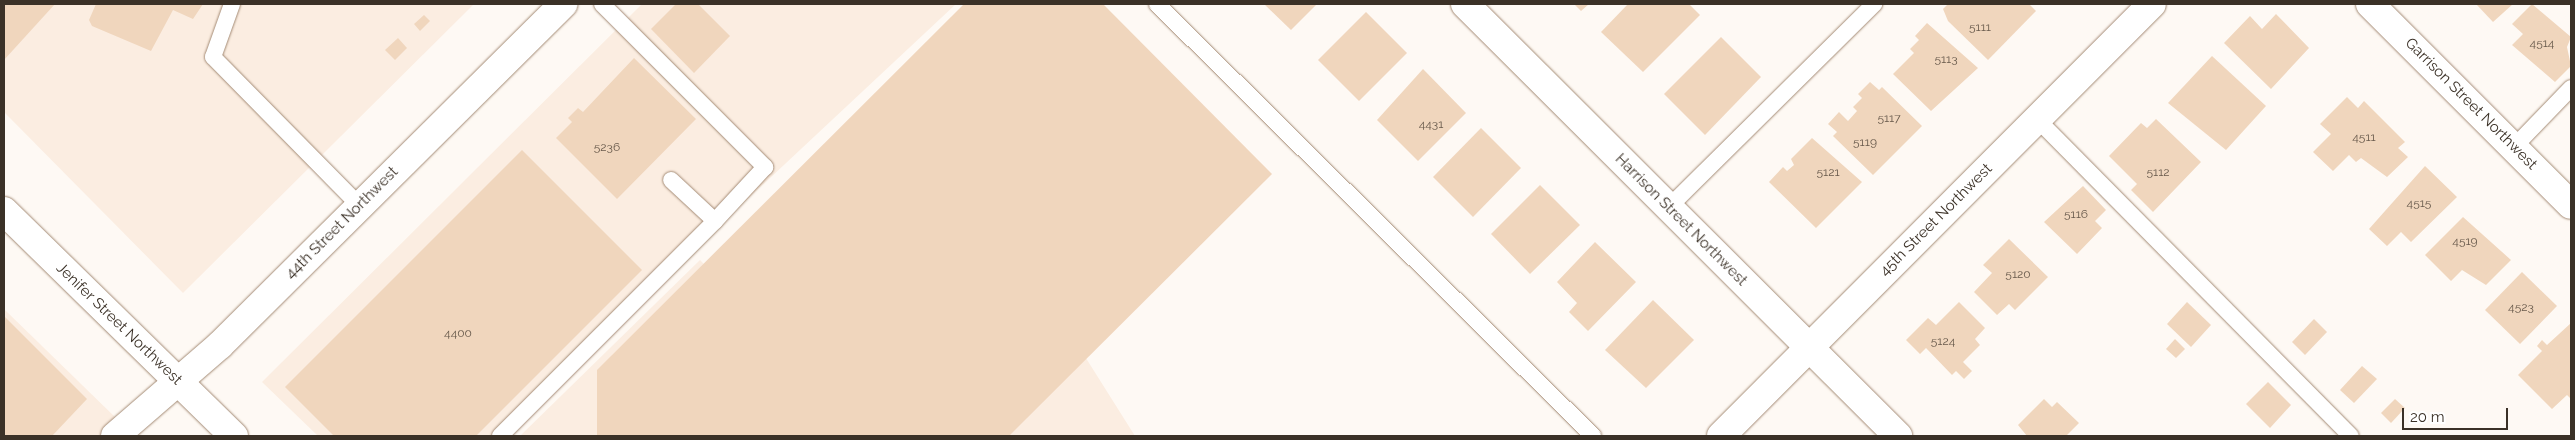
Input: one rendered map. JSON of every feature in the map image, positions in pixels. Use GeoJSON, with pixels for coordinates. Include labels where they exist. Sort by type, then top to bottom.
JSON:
{"type":"FeatureCollection","features":[{"type":"Feature","properties":{"kind":"street","name":"44th Street Northwest"},"geometry":{"type":"LineString","coordinates":[[115,436],[177,380],[220,345],[563,4]]}},
{"type":"Feature","properties":{"kind":"street","name":"Harrison Street Northwest"},"geometry":{"type":"LineString","coordinates":[[1465,4],[1898,436]]}},
{"type":"Feature","properties":{"kind":"street","name":"45th Street Northwest"},"geometry":{"type":"LineString","coordinates":[[1720,436],[2152,4]]}},
{"type":"Feature","properties":{"kind":"street","name":"Garrison Street Northwest"},"geometry":{"type":"LineString","coordinates":[[2370,4],[2571,205]]}},
{"type":"Feature","properties":{"kind":"street","name":"Jenifer Street Northwest"},"geometry":{"type":"LineString","coordinates":[[4,211],[234,436]]}},
{"type":"Feature","properties":{"kind":"lane"},"geometry":{"type":"LineString","coordinates":[[232,4],[213,56],[360,206]]}},
{"type":"Feature","properties":{"kind":"lane"},"geometry":{"type":"LineString","coordinates":[[500,436],[715,221],[765,167],[602,4]]}},
{"type":"Feature","properties":{"kind":"lane"},"geometry":{"type":"LineString","coordinates":[[1157,4],[1593,436]]}},
{"type":"Feature","properties":{"kind":"lane"},"geometry":{"type":"LineString","coordinates":[[1669,207],[1874,4]]}},
{"type":"Feature","properties":{"kind":"lane"},"geometry":{"type":"LineString","coordinates":[[2514,147],[2571,88]]}},
{"type":"Feature","properties":{"kind":"lane"},"geometry":{"type":"LineString","coordinates":[[2037,119],[2351,436]]}},
{"type":"Feature","properties":{"kind":"lane"},"geometry":{"type":"LineString","coordinates":[[672,180],[715,221]]}},
{"type":"Feature","properties":{"kind":"shaded area"},"geometry":{"type":"Polygon","coordinates":[[[4,4],[474,4],[183,293],[4,112],[4,4]]]}},
{"type":"Feature","properties":{"kind":"shaded area"},"geometry":{"type":"Polygon","coordinates":[[[642,4],[956,4],[494,436],[318,436],[262,382],[642,4]]]}},
{"type":"Feature","properties":{"kind":"shaded area"},"geometry":{"type":"Polygon","coordinates":[[[700,260],[784,345],[1084,355],[1135,436],[520,436],[700,260]]]}},
{"type":"Feature","properties":{"kind":"shaded area"},"geometry":{"type":"Polygon","coordinates":[[[4,309],[117,419],[99,436],[4,436],[4,309]]]}},
{"type":"Feature","properties":{"kind":"building"},"geometry":{"type":"Polygon","coordinates":[[[4,4],[55,4],[4,60],[4,4]]]}},
{"type":"Feature","properties":{"kind":"building"},"geometry":{"type":"Polygon","coordinates":[[[96,4],[203,4],[193,19],[173,10],[151,51],[92,26],[89,20],[96,4]]]}},
{"type":"Feature","properties":{"kind":"building"},"geometry":{"type":"Polygon","coordinates":[[[676,4],[698,4],[730,36],[694,73],[651,29],[676,4]]]}},
{"type":"Feature","properties":{"kind":"building"},"geometry":{"type":"Polygon","coordinates":[[[964,4],[1103,4],[1272,174],[1009,436],[597,436],[597,370],[964,4]]]}},
{"type":"Feature","properties":{"kind":"building"},"geometry":{"type":"Polygon","coordinates":[[[1264,4],[1317,4],[1291,30],[1264,4]]]}},
{"type":"Feature","properties":{"kind":"building"},"geometry":{"type":"Polygon","coordinates":[[[1574,4],[1589,4],[1581,11],[1574,4]]]}},
{"type":"Feature","properties":{"kind":"building"},"geometry":{"type":"Polygon","coordinates":[[[1628,4],[1689,4],[1700,15],[1643,72],[1601,32],[1628,4]]]}},
{"type":"Feature","properties":{"kind":"building"},"geometry":{"type":"Polygon","coordinates":[[[1948,4],[2029,4],[2036,11],[1988,60],[1948,21],[1943,9],[1948,4]]]}},
{"type":"Feature","properties":{"kind":"building"},"geometry":{"type":"Polygon","coordinates":[[[2476,4],[2513,4],[2493,22],[2476,4]]]}},
{"type":"Feature","properties":{"kind":"building"},"geometry":{"type":"Polygon","coordinates":[[[2532,4],[2571,37],[2567,47],[2571,66],[2555,82],[2512,45],[2523,34],[2512,24],[2532,4]]]}},
{"type":"Feature","properties":{"kind":"building"},"geometry":{"type":"Polygon","coordinates":[[[1366,12],[1407,53],[1359,101],[1318,60],[1366,12]]]}},
{"type":"Feature","properties":{"kind":"building"},"geometry":{"type":"Polygon","coordinates":[[[2276,14],[2309,48],[2271,89],[2224,43],[2250,16],[2262,29],[2276,14]]]}},
{"type":"Feature","properties":{"kind":"building"},"geometry":{"type":"Polygon","coordinates":[[[424,15],[430,21],[420,31],[414,24],[424,15]]]}},
{"type":"Feature","properties":{"kind":"building"},"geometry":{"type":"Polygon","coordinates":[[[1927,23],[1978,68],[1931,111],[1893,74],[1914,53],[1910,49],[1919,40],[1915,36],[1927,23]]]}},
{"type":"Feature","properties":{"kind":"building"},"geometry":{"type":"Polygon","coordinates":[[[1721,37],[1761,77],[1705,135],[1664,94],[1721,37]]]}},
{"type":"Feature","properties":{"kind":"building"},"geometry":{"type":"Polygon","coordinates":[[[398,38],[407,48],[395,60],[385,50],[398,38]]]}},
{"type":"Feature","properties":{"kind":"building"},"geometry":{"type":"Polygon","coordinates":[[[2212,56],[2266,106],[2226,150],[2168,103],[2212,56]]]}},
{"type":"Feature","properties":{"kind":"building"},"geometry":{"type":"Polygon","coordinates":[[[634,58],[696,119],[617,199],[556,138],[572,122],[568,118],[578,108],[583,112],[634,58]]]}},
{"type":"Feature","properties":{"kind":"building"},"geometry":{"type":"Polygon","coordinates":[[[1423,69],[1466,113],[1418,161],[1377,120],[1423,69]]]}},
{"type":"Feature","properties":{"kind":"building"},"geometry":{"type":"Polygon","coordinates":[[[1870,82],[1879,90],[1882,87],[1922,126],[1873,175],[1833,136],[1837,132],[1828,124],[1839,112],[1848,121],[1857,111],[1853,107],[1862,98],[1858,94],[1870,82]]]}},
{"type":"Feature","properties":{"kind":"building"},"geometry":{"type":"Polygon","coordinates":[[[2347,97],[2358,108],[2364,101],[2405,142],[2398,148],[2408,157],[2387,177],[2361,158],[2356,162],[2349,155],[2333,171],[2313,152],[2331,134],[2320,124],[2347,97]]]}},
{"type":"Feature","properties":{"kind":"building"},"geometry":{"type":"Polygon","coordinates":[[[2156,119],[2201,162],[2153,212],[2131,190],[2137,184],[2109,156],[2141,123],[2147,128],[2156,119]]]}},
{"type":"Feature","properties":{"kind":"building"},"geometry":{"type":"Polygon","coordinates":[[[1481,128],[1521,168],[1473,217],[1433,177],[1481,128]]]}},
{"type":"Feature","properties":{"kind":"building"},"geometry":{"type":"Polygon","coordinates":[[[1812,138],[1862,182],[1816,228],[1769,182],[1783,167],[1787,171],[1794,165],[1791,159],[1812,138]]]}},
{"type":"Feature","properties":{"kind":"building"},"geometry":{"type":"Polygon","coordinates":[[[522,150],[642,270],[476,436],[334,436],[285,387],[522,150]]]}},
{"type":"Feature","properties":{"kind":"building"},"geometry":{"type":"Polygon","coordinates":[[[2425,166],[2457,197],[2411,242],[2401,232],[2387,246],[2369,229],[2425,166]]]}},
{"type":"Feature","properties":{"kind":"building"},"geometry":{"type":"Polygon","coordinates":[[[1540,185],[1580,225],[1530,274],[1491,234],[1540,185]]]}},
{"type":"Feature","properties":{"kind":"building"},"geometry":{"type":"Polygon","coordinates":[[[2083,186],[2106,210],[2095,221],[2102,228],[2077,254],[2044,222],[2083,186]]]}},
{"type":"Feature","properties":{"kind":"building"},"geometry":{"type":"Polygon","coordinates":[[[2463,217],[2511,260],[2486,285],[2462,270],[2451,281],[2425,255],[2463,217]]]}},
{"type":"Feature","properties":{"kind":"building"},"geometry":{"type":"Polygon","coordinates":[[[2009,239],[2048,277],[2015,310],[2009,304],[1997,315],[1974,292],[1992,273],[1983,265],[2009,239]]]}},
{"type":"Feature","properties":{"kind":"building"},"geometry":{"type":"Polygon","coordinates":[[[1595,242],[1636,282],[1588,331],[1569,312],[1577,303],[1557,282],[1595,242]]]}},
{"type":"Feature","properties":{"kind":"building"},"geometry":{"type":"Polygon","coordinates":[[[2522,272],[2557,306],[2520,344],[2485,310],[2522,272]]]}},
{"type":"Feature","properties":{"kind":"building"},"geometry":{"type":"Polygon","coordinates":[[[1653,300],[1694,340],[1646,388],[1605,350],[1653,300]]]}},
{"type":"Feature","properties":{"kind":"building"},"geometry":{"type":"Polygon","coordinates":[[[1959,302],[1985,328],[1975,339],[1980,345],[1963,362],[1972,371],[1964,379],[1956,371],[1952,375],[1926,348],[1920,354],[1906,340],[1928,318],[1936,325],[1959,302]]]}},
{"type":"Feature","properties":{"kind":"building"},"geometry":{"type":"Polygon","coordinates":[[[2187,302],[2211,325],[2191,347],[2167,324],[2187,302]]]}},
{"type":"Feature","properties":{"kind":"building"},"geometry":{"type":"Polygon","coordinates":[[[4,316],[87,399],[52,436],[4,436],[4,316]]]}},
{"type":"Feature","properties":{"kind":"building"},"geometry":{"type":"Polygon","coordinates":[[[2314,319],[2327,332],[2305,355],[2292,342],[2314,319]]]}},
{"type":"Feature","properties":{"kind":"building"},"geometry":{"type":"Polygon","coordinates":[[[2571,323],[2571,399],[2567,395],[2552,409],[2518,375],[2542,351],[2537,346],[2542,340],[2547,345],[2571,323]]]}},
{"type":"Feature","properties":{"kind":"building"},"geometry":{"type":"Polygon","coordinates":[[[2175,339],[2185,349],[2176,358],[2166,349],[2175,339]]]}},
{"type":"Feature","properties":{"kind":"building"},"geometry":{"type":"Polygon","coordinates":[[[2362,366],[2377,379],[2354,403],[2340,390],[2362,366]]]}},
{"type":"Feature","properties":{"kind":"building"},"geometry":{"type":"Polygon","coordinates":[[[2268,382],[2291,405],[2270,428],[2246,404],[2268,382]]]}},
{"type":"Feature","properties":{"kind":"building"},"geometry":{"type":"Polygon","coordinates":[[[2044,399],[2052,407],[2057,402],[2079,423],[2066,436],[2027,436],[2018,425],[2044,399]]]}},
{"type":"Feature","properties":{"kind":"building"},"geometry":{"type":"Polygon","coordinates":[[[2395,399],[2405,408],[2391,423],[2381,413],[2395,399]]]}}]}
